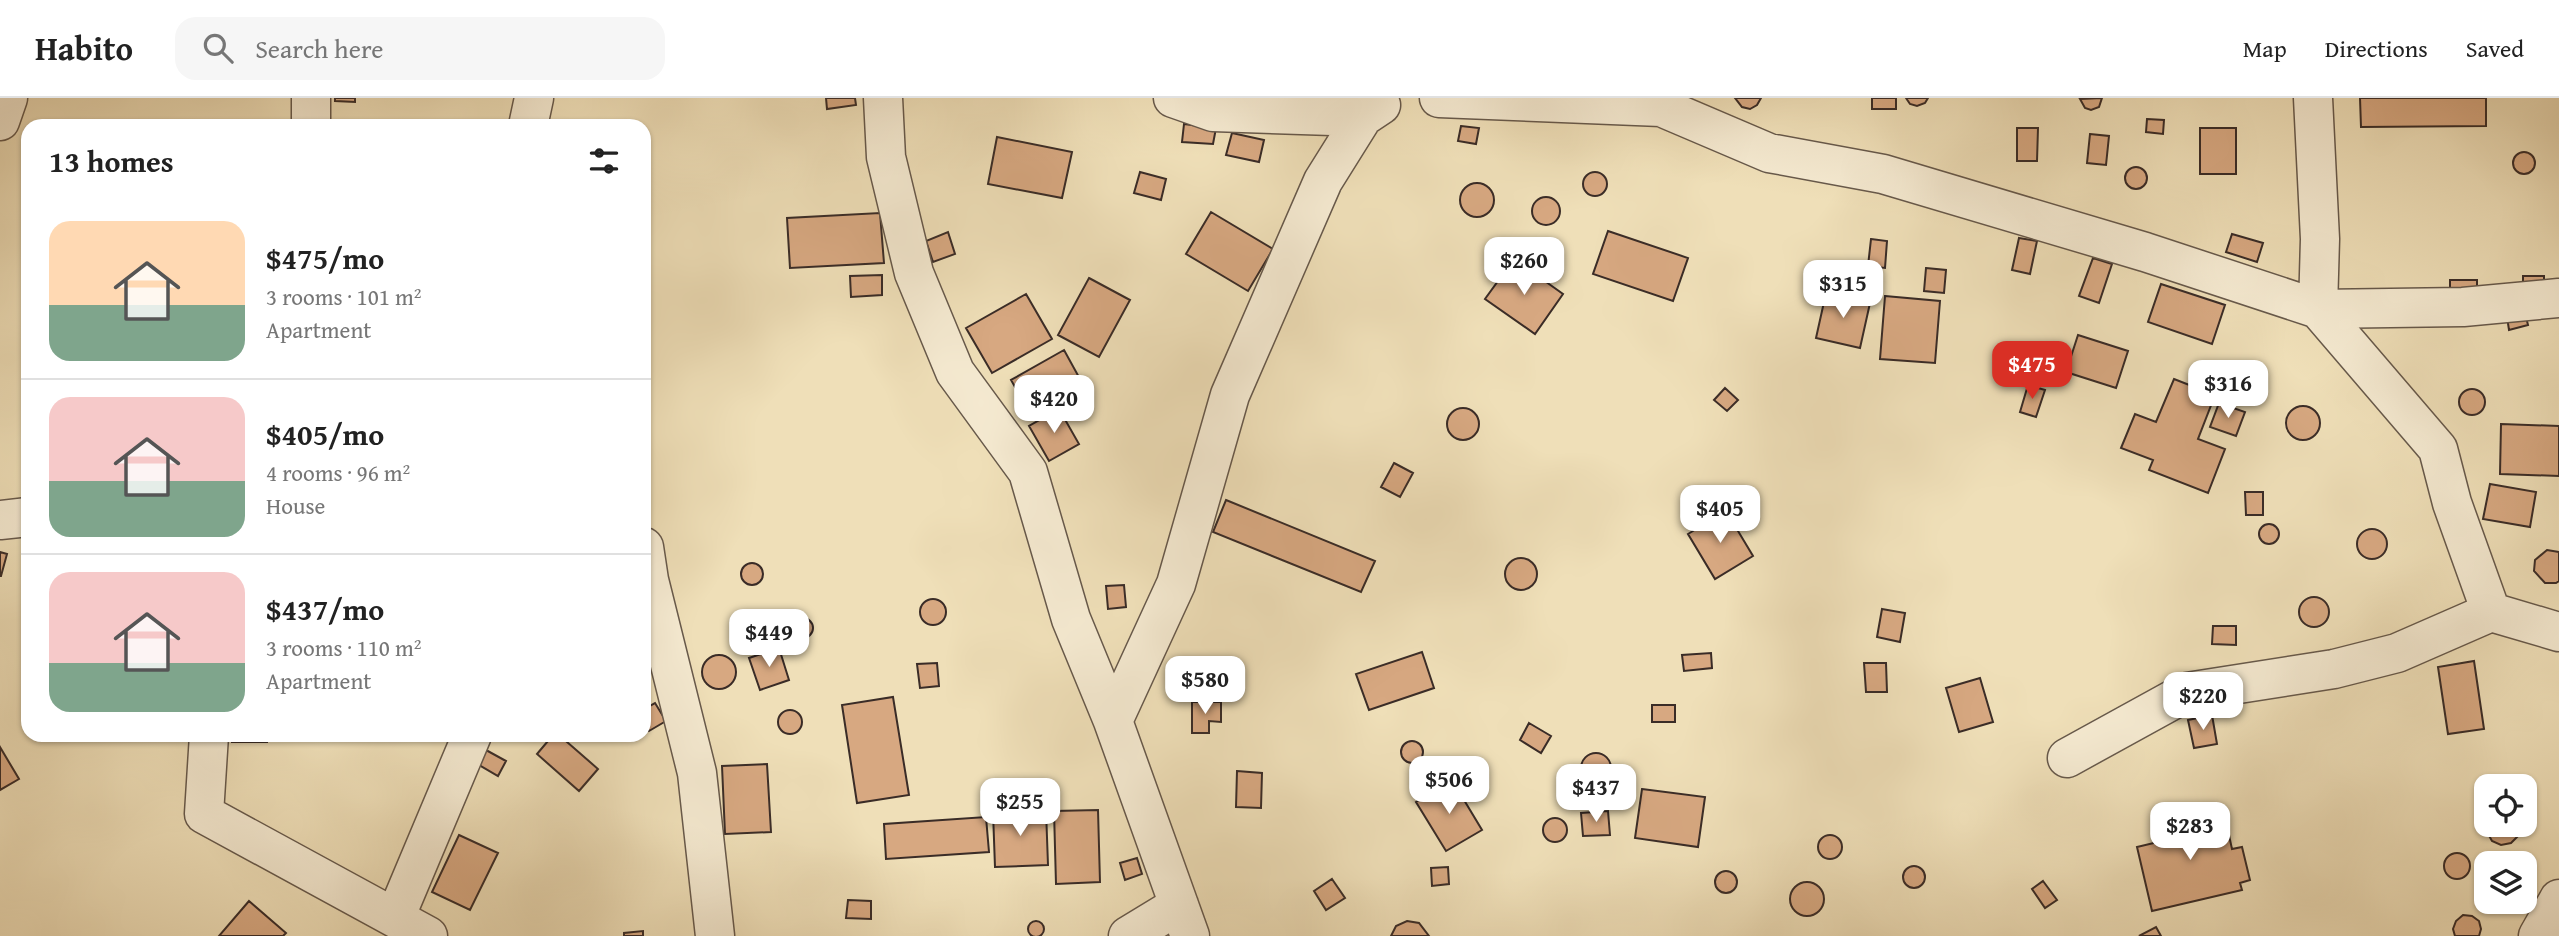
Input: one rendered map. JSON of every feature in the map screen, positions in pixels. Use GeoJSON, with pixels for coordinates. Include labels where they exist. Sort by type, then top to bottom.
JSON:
{"type":"FeatureCollection","features":[{"type":"Feature","properties":{"kind":"street"},"geometry":{"type":"LineString","coordinates":[[0,121],[8,98]]}},
{"type":"Feature","properties":{"kind":"street"},"geometry":{"type":"LineString","coordinates":[[311,98],[311,119]]}},
{"type":"Feature","properties":{"kind":"street"},"geometry":{"type":"LineString","coordinates":[[530,119],[534,98]]}},
{"type":"Feature","properties":{"kind":"street"},"geometry":{"type":"LineString","coordinates":[[883,98],[886,157],[914,273],[956,372],[1028,472],[1071,619],[1113,721],[1184,921],[1128,936]]}},
{"type":"Feature","properties":{"kind":"street"},"geometry":{"type":"LineString","coordinates":[[1173,98],[1213,112],[1373,104]]}},
{"type":"Feature","properties":{"kind":"street"},"geometry":{"type":"LineString","coordinates":[[1439,98],[1661,107],[1769,153],[1883,174],[2146,251],[2318,309],[2463,307],[2559,298]]}},
{"type":"Feature","properties":{"kind":"street"},"geometry":{"type":"LineString","coordinates":[[2313,98],[2320,239],[2318,309],[2438,449],[2452,503],[2491,612]]}},
{"type":"Feature","properties":{"kind":"street"},"geometry":{"type":"LineString","coordinates":[[1113,721],[1175,584],[1230,395],[1323,181],[1373,104]]}},
{"type":"Feature","properties":{"kind":"street"},"geometry":{"type":"LineString","coordinates":[[0,520],[21,518]]}},
{"type":"Feature","properties":{"kind":"street"},"geometry":{"type":"LineString","coordinates":[[651,590],[697,773],[715,936]]}},
{"type":"Feature","properties":{"kind":"street"},"geometry":{"type":"LineString","coordinates":[[2067,758],[2188,692],[2334,669],[2398,653],[2491,612],[2559,632]]}},
{"type":"Feature","properties":{"kind":"street"},"geometry":{"type":"LineString","coordinates":[[209,742],[204,814],[411,927],[470,742]]}},
{"type":"Feature","properties":{"kind":"street"},"geometry":{"type":"LineString","coordinates":[[2539,936],[2559,899]]}},
{"type":"Feature","properties":{"kind":"building"},"geometry":{"type":"Polygon","coordinates":[[[335,98],[355,98],[355,102],[335,101],[335,98]]]}},
{"type":"Feature","properties":{"kind":"building"},"geometry":{"type":"Polygon","coordinates":[[[826,98],[855,98],[856,105],[827,109],[826,98]]]}},
{"type":"Feature","properties":{"kind":"building"},"geometry":{"type":"Polygon","coordinates":[[[1735,98],[1761,98],[1757,105],[1750,109],[1742,107],[1735,98]]]}},
{"type":"Feature","properties":{"kind":"building"},"geometry":{"type":"Polygon","coordinates":[[[1872,98],[1896,98],[1896,109],[1872,109],[1872,98]]]}},
{"type":"Feature","properties":{"kind":"building"},"geometry":{"type":"Polygon","coordinates":[[[1906,98],[1928,98],[1925,103],[1917,106],[1910,104],[1906,98]]]}},
{"type":"Feature","properties":{"kind":"building"},"geometry":{"type":"Polygon","coordinates":[[[2102,98],[2099,107],[2091,110],[2085,108],[2080,99],[2102,98]]]}},
{"type":"Feature","properties":{"kind":"building"},"geometry":{"type":"Polygon","coordinates":[[[2360,98],[2486,98],[2486,126],[2361,127],[2360,98]]]}},
{"type":"Feature","properties":{"kind":"building"},"geometry":{"type":"Polygon","coordinates":[[[2147,119],[2164,120],[2163,134],[2146,132],[2147,119]]]}},
{"type":"Feature","properties":{"kind":"building"},"geometry":{"type":"Polygon","coordinates":[[[1184,124],[1216,128],[1213,144],[1182,142],[1184,124]]]}},
{"type":"Feature","properties":{"kind":"building"},"geometry":{"type":"Polygon","coordinates":[[[1461,126],[1479,128],[1476,144],[1458,141],[1461,126]]]}},
{"type":"Feature","properties":{"kind":"building"},"geometry":{"type":"Polygon","coordinates":[[[2017,128],[2038,128],[2037,161],[2017,161],[2017,128]]]}},
{"type":"Feature","properties":{"kind":"building"},"geometry":{"type":"Polygon","coordinates":[[[2200,128],[2236,128],[2236,174],[2200,174],[2200,128]]]}},
{"type":"Feature","properties":{"kind":"building"},"geometry":{"type":"Polygon","coordinates":[[[1232,133],[1264,140],[1259,162],[1226,155],[1232,133]]]}},
{"type":"Feature","properties":{"kind":"building"},"geometry":{"type":"Polygon","coordinates":[[[2090,134],[2109,136],[2106,165],[2087,163],[2090,134]]]}},
{"type":"Feature","properties":{"kind":"building"},"geometry":{"type":"Polygon","coordinates":[[[997,137],[1072,152],[1062,198],[988,184],[997,137]]]}},
{"type":"Feature","properties":{"kind":"building"},"geometry":{"type":"Polygon","coordinates":[[[2524,152],[2532,155],[2535,163],[2532,171],[2524,174],[2516,171],[2513,163],[2516,155],[2524,152]]]}},
{"type":"Feature","properties":{"kind":"building"},"geometry":{"type":"Polygon","coordinates":[[[2136,167],[2144,170],[2147,178],[2144,186],[2136,189],[2128,186],[2125,178],[2128,170],[2136,167]]]}},
{"type":"Feature","properties":{"kind":"building"},"geometry":{"type":"Polygon","coordinates":[[[1140,172],[1166,179],[1161,200],[1134,193],[1140,172]]]}},
{"type":"Feature","properties":{"kind":"building"},"geometry":{"type":"Polygon","coordinates":[[[1595,172],[1603,176],[1607,184],[1603,192],[1595,196],[1587,192],[1583,184],[1587,176],[1595,172]]]}},
{"type":"Feature","properties":{"kind":"building"},"geometry":{"type":"Polygon","coordinates":[[[1477,183],[1489,188],[1494,200],[1489,212],[1477,217],[1465,212],[1460,200],[1465,188],[1477,183]]]}},
{"type":"Feature","properties":{"kind":"building"},"geometry":{"type":"Polygon","coordinates":[[[1546,197],[1556,201],[1560,211],[1556,221],[1546,225],[1536,221],[1532,211],[1536,201],[1546,197]]]}},
{"type":"Feature","properties":{"kind":"building"},"geometry":{"type":"Polygon","coordinates":[[[1211,212],[1273,249],[1248,291],[1186,254],[1211,212]]]}},
{"type":"Feature","properties":{"kind":"building"},"geometry":{"type":"Polygon","coordinates":[[[880,213],[884,263],[790,268],[787,218],[880,213]]]}},
{"type":"Feature","properties":{"kind":"building"},"geometry":{"type":"Polygon","coordinates":[[[1608,231],[1688,258],[1673,301],[1593,274],[1608,231]]]}},
{"type":"Feature","properties":{"kind":"building"},"geometry":{"type":"Polygon","coordinates":[[[948,232],[955,254],[933,262],[926,241],[948,232]]]}},
{"type":"Feature","properties":{"kind":"building"},"geometry":{"type":"Polygon","coordinates":[[[2232,234],[2263,243],[2257,262],[2226,252],[2232,234]]]}},
{"type":"Feature","properties":{"kind":"building"},"geometry":{"type":"Polygon","coordinates":[[[2019,238],[2037,241],[2030,274],[2012,270],[2019,238]]]}},
{"type":"Feature","properties":{"kind":"building"},"geometry":{"type":"Polygon","coordinates":[[[1871,239],[1887,241],[1885,268],[1868,266],[1871,239]]]}},
{"type":"Feature","properties":{"kind":"building"},"geometry":{"type":"Polygon","coordinates":[[[2093,258],[2112,264],[2099,303],[2079,296],[2093,258]]]}},
{"type":"Feature","properties":{"kind":"building"},"geometry":{"type":"Polygon","coordinates":[[[1514,259],[1563,294],[1535,334],[1485,299],[1514,259]]]}},
{"type":"Feature","properties":{"kind":"building"},"geometry":{"type":"Polygon","coordinates":[[[1926,268],[1946,270],[1944,293],[1924,291],[1926,268]]]}},
{"type":"Feature","properties":{"kind":"building"},"geometry":{"type":"Polygon","coordinates":[[[882,275],[882,295],[851,297],[850,276],[882,275]]]}},
{"type":"Feature","properties":{"kind":"building"},"geometry":{"type":"Polygon","coordinates":[[[2523,276],[2544,276],[2544,291],[2523,291],[2523,276]]]}},
{"type":"Feature","properties":{"kind":"building"},"geometry":{"type":"Polygon","coordinates":[[[1089,278],[1130,300],[1099,357],[1058,335],[1089,278]]]}},
{"type":"Feature","properties":{"kind":"building"},"geometry":{"type":"Polygon","coordinates":[[[2450,280],[2477,280],[2477,297],[2450,297],[2450,280]]]}},
{"type":"Feature","properties":{"kind":"building"},"geometry":{"type":"Polygon","coordinates":[[[2161,284],[2225,305],[2212,344],[2148,322],[2161,284]]]}},
{"type":"Feature","properties":{"kind":"building"},"geometry":{"type":"Polygon","coordinates":[[[1826,293],[1870,303],[1860,348],[1816,338],[1826,293]]]}},
{"type":"Feature","properties":{"kind":"building"},"geometry":{"type":"Polygon","coordinates":[[[1026,294],[1052,339],[992,373],[966,328],[1026,294]]]}},
{"type":"Feature","properties":{"kind":"building"},"geometry":{"type":"Polygon","coordinates":[[[1885,296],[1940,301],[1935,363],[1880,359],[1885,296]]]}},
{"type":"Feature","properties":{"kind":"building"},"geometry":{"type":"Polygon","coordinates":[[[2525,313],[2528,325],[2509,330],[2507,317],[2525,313]]]}},
{"type":"Feature","properties":{"kind":"building"},"geometry":{"type":"Polygon","coordinates":[[[2078,335],[2128,351],[2116,388],[2066,372],[2078,335]]]}},
{"type":"Feature","properties":{"kind":"building"},"geometry":{"type":"Polygon","coordinates":[[[1064,350],[1080,379],[1027,408],[1011,380],[1064,350]]]}},
{"type":"Feature","properties":{"kind":"building"},"geometry":{"type":"Polygon","coordinates":[[[2174,379],[2215,395],[2198,439],[2225,449],[2208,493],[2149,470],[2153,460],[2121,448],[2135,414],[2156,422],[2174,379]]]}},
{"type":"Feature","properties":{"kind":"building"},"geometry":{"type":"Polygon","coordinates":[[[2028,385],[2045,390],[2036,417],[2020,412],[2028,385]]]}},
{"type":"Feature","properties":{"kind":"building"},"geometry":{"type":"Polygon","coordinates":[[[1725,388],[1738,400],[1727,411],[1714,400],[1725,388]]]}},
{"type":"Feature","properties":{"kind":"building"},"geometry":{"type":"Polygon","coordinates":[[[2472,389],[2481,393],[2485,402],[2481,411],[2472,415],[2463,411],[2459,402],[2463,393],[2472,389]]]}},
{"type":"Feature","properties":{"kind":"building"},"geometry":{"type":"Polygon","coordinates":[[[2219,403],[2245,412],[2236,436],[2210,427],[2219,403]]]}},
{"type":"Feature","properties":{"kind":"building"},"geometry":{"type":"Polygon","coordinates":[[[2303,406],[2315,411],[2320,423],[2315,435],[2303,440],[2291,435],[2286,423],[2291,411],[2303,406]]]}},
{"type":"Feature","properties":{"kind":"building"},"geometry":{"type":"Polygon","coordinates":[[[1463,408],[1474,413],[1479,424],[1474,435],[1463,440],[1452,435],[1447,424],[1452,413],[1463,408]]]}},
{"type":"Feature","properties":{"kind":"building"},"geometry":{"type":"Polygon","coordinates":[[[1059,409],[1079,444],[1049,461],[1029,426],[1059,409]]]}},
{"type":"Feature","properties":{"kind":"building"},"geometry":{"type":"Polygon","coordinates":[[[2501,424],[2559,426],[2559,476],[2500,474],[2501,424]]]}},
{"type":"Feature","properties":{"kind":"building"},"geometry":{"type":"Polygon","coordinates":[[[1394,463],[1413,473],[1400,497],[1381,487],[1394,463]]]}},
{"type":"Feature","properties":{"kind":"building"},"geometry":{"type":"Polygon","coordinates":[[[2490,484],[2536,492],[2530,527],[2483,519],[2490,484]]]}},
{"type":"Feature","properties":{"kind":"building"},"geometry":{"type":"Polygon","coordinates":[[[2245,492],[2263,492],[2263,515],[2246,515],[2245,492]]]}},
{"type":"Feature","properties":{"kind":"building"},"geometry":{"type":"Polygon","coordinates":[[[1226,500],[1375,561],[1361,592],[1213,532],[1226,500]]]}},
{"type":"Feature","properties":{"kind":"building"},"geometry":{"type":"Polygon","coordinates":[[[1726,511],[1753,556],[1715,579],[1688,534],[1726,511]]]}},
{"type":"Feature","properties":{"kind":"building"},"geometry":{"type":"Polygon","coordinates":[[[2269,524],[2276,527],[2279,534],[2276,541],[2269,544],[2262,541],[2259,534],[2262,527],[2269,524]]]}},
{"type":"Feature","properties":{"kind":"building"},"geometry":{"type":"Polygon","coordinates":[[[2372,529],[2383,533],[2387,544],[2383,555],[2372,559],[2361,555],[2357,544],[2361,533],[2372,529]]]}},
{"type":"Feature","properties":{"kind":"building"},"geometry":{"type":"Polygon","coordinates":[[[2547,550],[2559,552],[2559,581],[2556,583],[2545,583],[2534,571],[2535,560],[2547,550]]]}},
{"type":"Feature","properties":{"kind":"building"},"geometry":{"type":"Polygon","coordinates":[[[0,552],[7,554],[1,576],[0,576],[0,552]]]}},
{"type":"Feature","properties":{"kind":"building"},"geometry":{"type":"Polygon","coordinates":[[[1521,558],[1532,563],[1537,574],[1532,585],[1521,590],[1510,585],[1505,574],[1510,563],[1521,558]]]}},
{"type":"Feature","properties":{"kind":"building"},"geometry":{"type":"Polygon","coordinates":[[[752,563],[760,566],[763,574],[760,582],[752,585],[744,582],[741,574],[744,566],[752,563]]]}},
{"type":"Feature","properties":{"kind":"building"},"geometry":{"type":"Polygon","coordinates":[[[1124,585],[1126,607],[1108,609],[1106,586],[1124,585]]]}},
{"type":"Feature","properties":{"kind":"building"},"geometry":{"type":"Polygon","coordinates":[[[2314,597],[2320,598],[2328,606],[2328,618],[2320,626],[2314,627],[2308,626],[2300,618],[2299,612],[2300,606],[2308,598],[2314,597]]]}},
{"type":"Feature","properties":{"kind":"building"},"geometry":{"type":"Polygon","coordinates":[[[933,599],[942,603],[946,612],[942,621],[933,625],[924,621],[920,612],[924,603],[933,599]]]}},
{"type":"Feature","properties":{"kind":"building"},"geometry":{"type":"Polygon","coordinates":[[[1882,609],[1905,613],[1900,642],[1877,637],[1882,609]]]}},
{"type":"Feature","properties":{"kind":"building"},"geometry":{"type":"Polygon","coordinates":[[[799,618],[807,618],[813,628],[807,638],[799,638],[793,632],[793,624],[799,618]]]}},
{"type":"Feature","properties":{"kind":"building"},"geometry":{"type":"Polygon","coordinates":[[[2213,626],[2236,626],[2236,645],[2212,644],[2213,626]]]}},
{"type":"Feature","properties":{"kind":"building"},"geometry":{"type":"Polygon","coordinates":[[[779,648],[789,680],[760,690],[749,658],[779,648]]]}},
{"type":"Feature","properties":{"kind":"building"},"geometry":{"type":"Polygon","coordinates":[[[1422,652],[1434,688],[1369,710],[1356,674],[1422,652]]]}},
{"type":"Feature","properties":{"kind":"building"},"geometry":{"type":"Polygon","coordinates":[[[1711,653],[1712,668],[1684,671],[1682,655],[1711,653]]]}},
{"type":"Feature","properties":{"kind":"building"},"geometry":{"type":"Polygon","coordinates":[[[719,655],[731,660],[736,672],[731,684],[719,689],[707,684],[702,672],[707,660],[719,655]]]}},
{"type":"Feature","properties":{"kind":"building"},"geometry":{"type":"Polygon","coordinates":[[[2474,661],[2484,729],[2448,734],[2438,667],[2474,661]]]}},
{"type":"Feature","properties":{"kind":"building"},"geometry":{"type":"Polygon","coordinates":[[[937,663],[939,686],[920,688],[917,664],[937,663]]]}},
{"type":"Feature","properties":{"kind":"building"},"geometry":{"type":"Polygon","coordinates":[[[1864,663],[1886,663],[1887,692],[1866,692],[1864,663]]]}},
{"type":"Feature","properties":{"kind":"building"},"geometry":{"type":"Polygon","coordinates":[[[1980,678],[1993,722],[1959,732],[1946,688],[1980,678]]]}},
{"type":"Feature","properties":{"kind":"building"},"geometry":{"type":"Polygon","coordinates":[[[893,697],[909,795],[857,803],[842,705],[893,697]]]}},
{"type":"Feature","properties":{"kind":"building"},"geometry":{"type":"Polygon","coordinates":[[[1192,702],[1221,702],[1221,722],[1209,721],[1209,733],[1192,733],[1192,702]]]}},
{"type":"Feature","properties":{"kind":"building"},"geometry":{"type":"Polygon","coordinates":[[[655,703],[666,721],[651,730],[651,705],[655,703]]]}},
{"type":"Feature","properties":{"kind":"building"},"geometry":{"type":"Polygon","coordinates":[[[1652,705],[1675,705],[1675,722],[1652,722],[1652,705]]]}},
{"type":"Feature","properties":{"kind":"building"},"geometry":{"type":"Polygon","coordinates":[[[790,710],[798,714],[802,722],[798,730],[790,734],[782,730],[778,722],[782,714],[790,710]]]}},
{"type":"Feature","properties":{"kind":"building"},"geometry":{"type":"Polygon","coordinates":[[[2212,715],[2217,744],[2194,748],[2188,720],[2212,715]]]}},
{"type":"Feature","properties":{"kind":"building"},"geometry":{"type":"Polygon","coordinates":[[[1529,723],[1551,736],[1541,753],[1520,740],[1529,723]]]}},
{"type":"Feature","properties":{"kind":"building"},"geometry":{"type":"Polygon","coordinates":[[[1412,741],[1420,744],[1423,752],[1420,760],[1412,763],[1404,760],[1401,752],[1404,744],[1412,741]]]}},
{"type":"Feature","properties":{"kind":"building"},"geometry":{"type":"Polygon","coordinates":[[[547,742],[567,742],[598,769],[579,791],[537,754],[547,742]]]}},
{"type":"Feature","properties":{"kind":"building"},"geometry":{"type":"Polygon","coordinates":[[[475,744],[506,761],[498,776],[467,758],[475,744]]]}},
{"type":"Feature","properties":{"kind":"building"},"geometry":{"type":"Polygon","coordinates":[[[0,747],[19,779],[0,790],[0,747]]]}},
{"type":"Feature","properties":{"kind":"building"},"geometry":{"type":"Polygon","coordinates":[[[1596,753],[1607,757],[1611,768],[1607,779],[1596,783],[1585,779],[1581,768],[1585,757],[1596,753]]]}},
{"type":"Feature","properties":{"kind":"building"},"geometry":{"type":"Polygon","coordinates":[[[767,764],[771,832],[725,834],[722,766],[767,764]]]}},
{"type":"Feature","properties":{"kind":"building"},"geometry":{"type":"Polygon","coordinates":[[[1237,771],[1262,773],[1261,808],[1236,807],[1237,771]]]}},
{"type":"Feature","properties":{"kind":"building"},"geometry":{"type":"Polygon","coordinates":[[[1452,780],[1482,830],[1446,851],[1416,802],[1452,780]]]}},
{"type":"Feature","properties":{"kind":"building"},"geometry":{"type":"Polygon","coordinates":[[[1642,789],[1705,797],[1698,847],[1635,838],[1642,789]]]}},
{"type":"Feature","properties":{"kind":"building"},"geometry":{"type":"Polygon","coordinates":[[[2194,807],[2199,832],[2227,826],[2232,849],[2242,847],[2250,880],[2240,883],[2242,890],[2152,911],[2137,847],[2158,842],[2152,816],[2194,807]]]}},
{"type":"Feature","properties":{"kind":"building"},"geometry":{"type":"Polygon","coordinates":[[[1046,810],[1048,865],[995,867],[993,812],[1046,810]]]}},
{"type":"Feature","properties":{"kind":"building"},"geometry":{"type":"Polygon","coordinates":[[[1098,810],[1100,882],[1056,884],[1054,811],[1098,810]]]}},
{"type":"Feature","properties":{"kind":"building"},"geometry":{"type":"Polygon","coordinates":[[[1608,811],[1610,835],[1583,836],[1581,813],[1608,811]]]}},
{"type":"Feature","properties":{"kind":"building"},"geometry":{"type":"Polygon","coordinates":[[[986,817],[989,852],[886,859],[884,824],[986,817]]]}},
{"type":"Feature","properties":{"kind":"building"},"geometry":{"type":"Polygon","coordinates":[[[1555,818],[1563,822],[1567,830],[1563,838],[1555,842],[1547,838],[1543,830],[1547,822],[1555,818]]]}},
{"type":"Feature","properties":{"kind":"building"},"geometry":{"type":"Polygon","coordinates":[[[459,835],[498,853],[470,910],[432,892],[459,835]]]}},
{"type":"Feature","properties":{"kind":"building"},"geometry":{"type":"Polygon","coordinates":[[[1830,835],[1839,838],[1842,847],[1839,856],[1830,859],[1821,856],[1818,847],[1821,838],[1830,835]]]}},
{"type":"Feature","properties":{"kind":"building"},"geometry":{"type":"Polygon","coordinates":[[[2490,837],[2517,837],[2511,843],[2501,845],[2490,837]]]}},
{"type":"Feature","properties":{"kind":"building"},"geometry":{"type":"Polygon","coordinates":[[[2457,853],[2466,857],[2470,866],[2466,875],[2457,879],[2448,875],[2444,866],[2448,857],[2457,853]]]}},
{"type":"Feature","properties":{"kind":"building"},"geometry":{"type":"Polygon","coordinates":[[[1137,858],[1142,874],[1125,880],[1120,863],[1137,858]]]}},
{"type":"Feature","properties":{"kind":"building"},"geometry":{"type":"Polygon","coordinates":[[[1914,866],[1922,869],[1925,877],[1922,885],[1914,888],[1906,885],[1903,877],[1906,869],[1914,866]]]}},
{"type":"Feature","properties":{"kind":"building"},"geometry":{"type":"Polygon","coordinates":[[[1448,867],[1449,884],[1432,886],[1431,868],[1448,867]]]}},
{"type":"Feature","properties":{"kind":"building"},"geometry":{"type":"Polygon","coordinates":[[[1726,871],[1734,874],[1737,882],[1734,890],[1726,893],[1718,890],[1715,882],[1718,874],[1726,871]]]}},
{"type":"Feature","properties":{"kind":"building"},"geometry":{"type":"Polygon","coordinates":[[[1332,879],[1345,898],[1326,910],[1314,891],[1332,879]]]}},
{"type":"Feature","properties":{"kind":"building"},"geometry":{"type":"Polygon","coordinates":[[[2043,881],[2057,900],[2045,908],[2032,889],[2043,881]]]}},
{"type":"Feature","properties":{"kind":"building"},"geometry":{"type":"Polygon","coordinates":[[[1807,882],[1819,887],[1824,899],[1819,911],[1807,916],[1795,911],[1790,899],[1795,887],[1807,882]]]}},
{"type":"Feature","properties":{"kind":"building"},"geometry":{"type":"Polygon","coordinates":[[[848,900],[871,901],[871,919],[846,918],[848,900]]]}},
{"type":"Feature","properties":{"kind":"building"},"geometry":{"type":"Polygon","coordinates":[[[249,901],[286,933],[283,936],[219,936],[249,901]]]}},
{"type":"Feature","properties":{"kind":"building"},"geometry":{"type":"Polygon","coordinates":[[[2463,915],[2472,916],[2479,921],[2479,936],[2455,936],[2453,929],[2456,921],[2463,915]]]}},
{"type":"Feature","properties":{"kind":"building"},"geometry":{"type":"Polygon","coordinates":[[[1036,921],[1044,929],[1036,937],[1028,929],[1036,921]]]}},
{"type":"Feature","properties":{"kind":"building"},"geometry":{"type":"Polygon","coordinates":[[[1407,921],[1419,923],[1429,936],[1391,936],[1396,926],[1407,921]]]}},
{"type":"Feature","properties":{"kind":"building"},"geometry":{"type":"Polygon","coordinates":[[[2156,927],[2161,936],[2139,936],[2156,927]]]}},
{"type":"Feature","properties":{"kind":"building"},"geometry":{"type":"Polygon","coordinates":[[[643,931],[643,936],[624,936],[624,933],[643,931]]]}}]}
